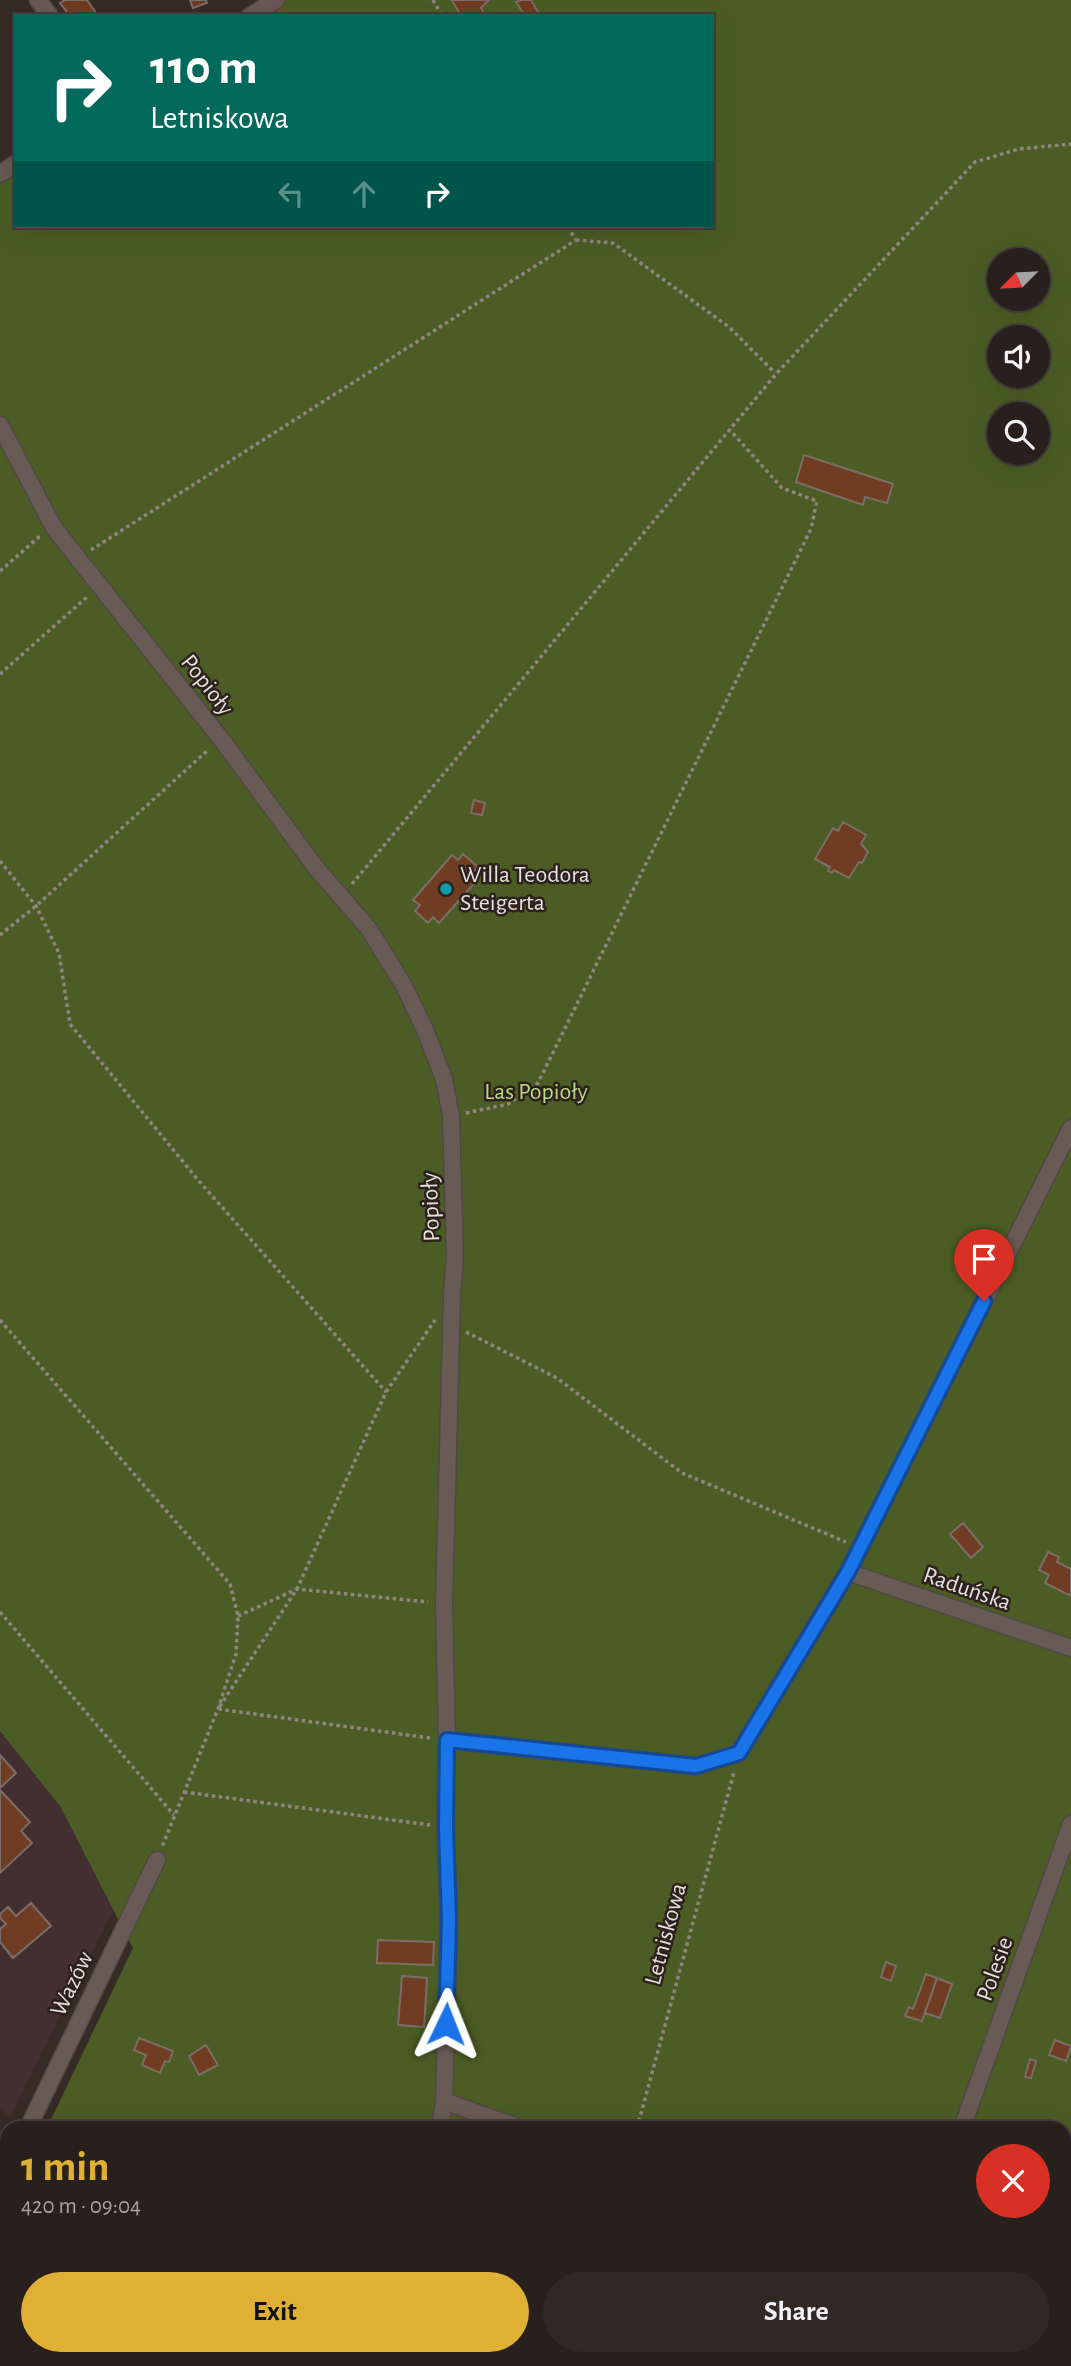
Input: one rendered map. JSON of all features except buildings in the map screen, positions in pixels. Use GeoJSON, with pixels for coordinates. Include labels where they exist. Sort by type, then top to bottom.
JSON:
{"type":"FeatureCollection","features":[{"type":"Feature","properties":{"kind":"street"},"geometry":{"type":"LineString","coordinates":[[253,14],[276,0]]}},
{"type":"Feature","properties":{"kind":"street","name":"Popioły"},"geometry":{"type":"LineString","coordinates":[[0,425],[54,528],[221,739],[307,856],[377,939],[414,1006],[444,1079],[451,1116],[455,1257],[444,1604],[449,1921],[444,2101],[441,2121]]}},
{"type":"Feature","properties":{"kind":"street"},"geometry":{"type":"LineString","coordinates":[[447,1740],[696,1766],[739,1753],[848,1572],[1071,1128]]}},
{"type":"Feature","properties":{"kind":"street","name":"Raduńska"},"geometry":{"type":"LineString","coordinates":[[848,1572],[1071,1648]]}},
{"type":"Feature","properties":{"kind":"street","name":"Polesie"},"geometry":{"type":"LineString","coordinates":[[965,2121],[1071,1824]]}},
{"type":"Feature","properties":{"kind":"street","name":"Wazów"},"geometry":{"type":"LineString","coordinates":[[31,2121],[157,1860]]}},
{"type":"Feature","properties":{"kind":"street"},"geometry":{"type":"LineString","coordinates":[[444,2101],[500,2121]]}},
{"type":"Feature","properties":{"kind":"path"},"geometry":{"type":"LineString","coordinates":[[342,896],[776,374],[975,162],[1019,149],[1071,144]]}},
{"type":"Feature","properties":{"kind":"path"},"geometry":{"type":"LineString","coordinates":[[568,228],[576,240]]}},
{"type":"Feature","properties":{"kind":"path"},"geometry":{"type":"LineString","coordinates":[[78,558],[576,240],[613,243],[729,327],[776,374]]}},
{"type":"Feature","properties":{"kind":"path"},"geometry":{"type":"LineString","coordinates":[[451,1116],[508,1104],[538,1083],[811,529],[817,501],[782,488],[730,430]]}},
{"type":"Feature","properties":{"kind":"path"},"geometry":{"type":"LineString","coordinates":[[0,571],[37,538],[54,528]]}},
{"type":"Feature","properties":{"kind":"path"},"geometry":{"type":"LineString","coordinates":[[0,674],[100,586]]}},
{"type":"Feature","properties":{"kind":"path"},"geometry":{"type":"LineString","coordinates":[[0,935],[36,906],[221,739]]}},
{"type":"Feature","properties":{"kind":"path"},"geometry":{"type":"LineString","coordinates":[[0,861],[36,906],[59,953],[70,1024],[198,1180],[386,1392]]}},
{"type":"Feature","properties":{"kind":"path"},"geometry":{"type":"LineString","coordinates":[[218,1709],[297,1589],[386,1392],[452,1296]]}},
{"type":"Feature","properties":{"kind":"path"},"geometry":{"type":"LineString","coordinates":[[0,1320],[230,1584],[238,1616],[236,1654],[218,1709],[157,1860]]}},
{"type":"Feature","properties":{"kind":"path"},"geometry":{"type":"LineString","coordinates":[[451,1325],[557,1378],[682,1473],[860,1548]]}},
{"type":"Feature","properties":{"kind":"path"},"geometry":{"type":"LineString","coordinates":[[238,1616],[297,1589],[444,1604]]}},
{"type":"Feature","properties":{"kind":"path"},"geometry":{"type":"LineString","coordinates":[[0,1612],[175,1816]]}},
{"type":"Feature","properties":{"kind":"path"},"geometry":{"type":"LineString","coordinates":[[218,1709],[447,1740]]}},
{"type":"Feature","properties":{"kind":"path","name":"Letniskowa"},"geometry":{"type":"LineString","coordinates":[[639,2121],[739,1753]]}},
{"type":"Feature","properties":{"kind":"path"},"geometry":{"type":"LineString","coordinates":[[184,1792],[446,1827]]}},
{"type":"Feature","properties":{"kind":"shaded area"},"geometry":{"type":"Polygon","coordinates":[[[0,1689],[144,1849],[10,2118],[0,2107],[0,1689]]]}},
{"type":"Feature","properties":{"kind":"green space","name":"Las Popioły"},"geometry":{"type":"Polygon","coordinates":[[[260,0],[1071,0],[1071,2121],[50,2121],[133,1948],[60,1806],[0,1731],[0,166],[14,157],[14,228],[714,228],[714,14],[238,14],[260,0]]]}},
{"type":"Feature","properties":{"kind":"place","name":"Willa Teodora Steigerta"},"geometry":{"type":"Point","coordinates":[446,889]}},
{"type":"Feature","properties":{"kind":"route"},"geometry":{"type":"LineString","coordinates":[[446,2024],[449,1921],[447,1740],[696,1766],[739,1753],[848,1572],[984,1301]]}}]}
